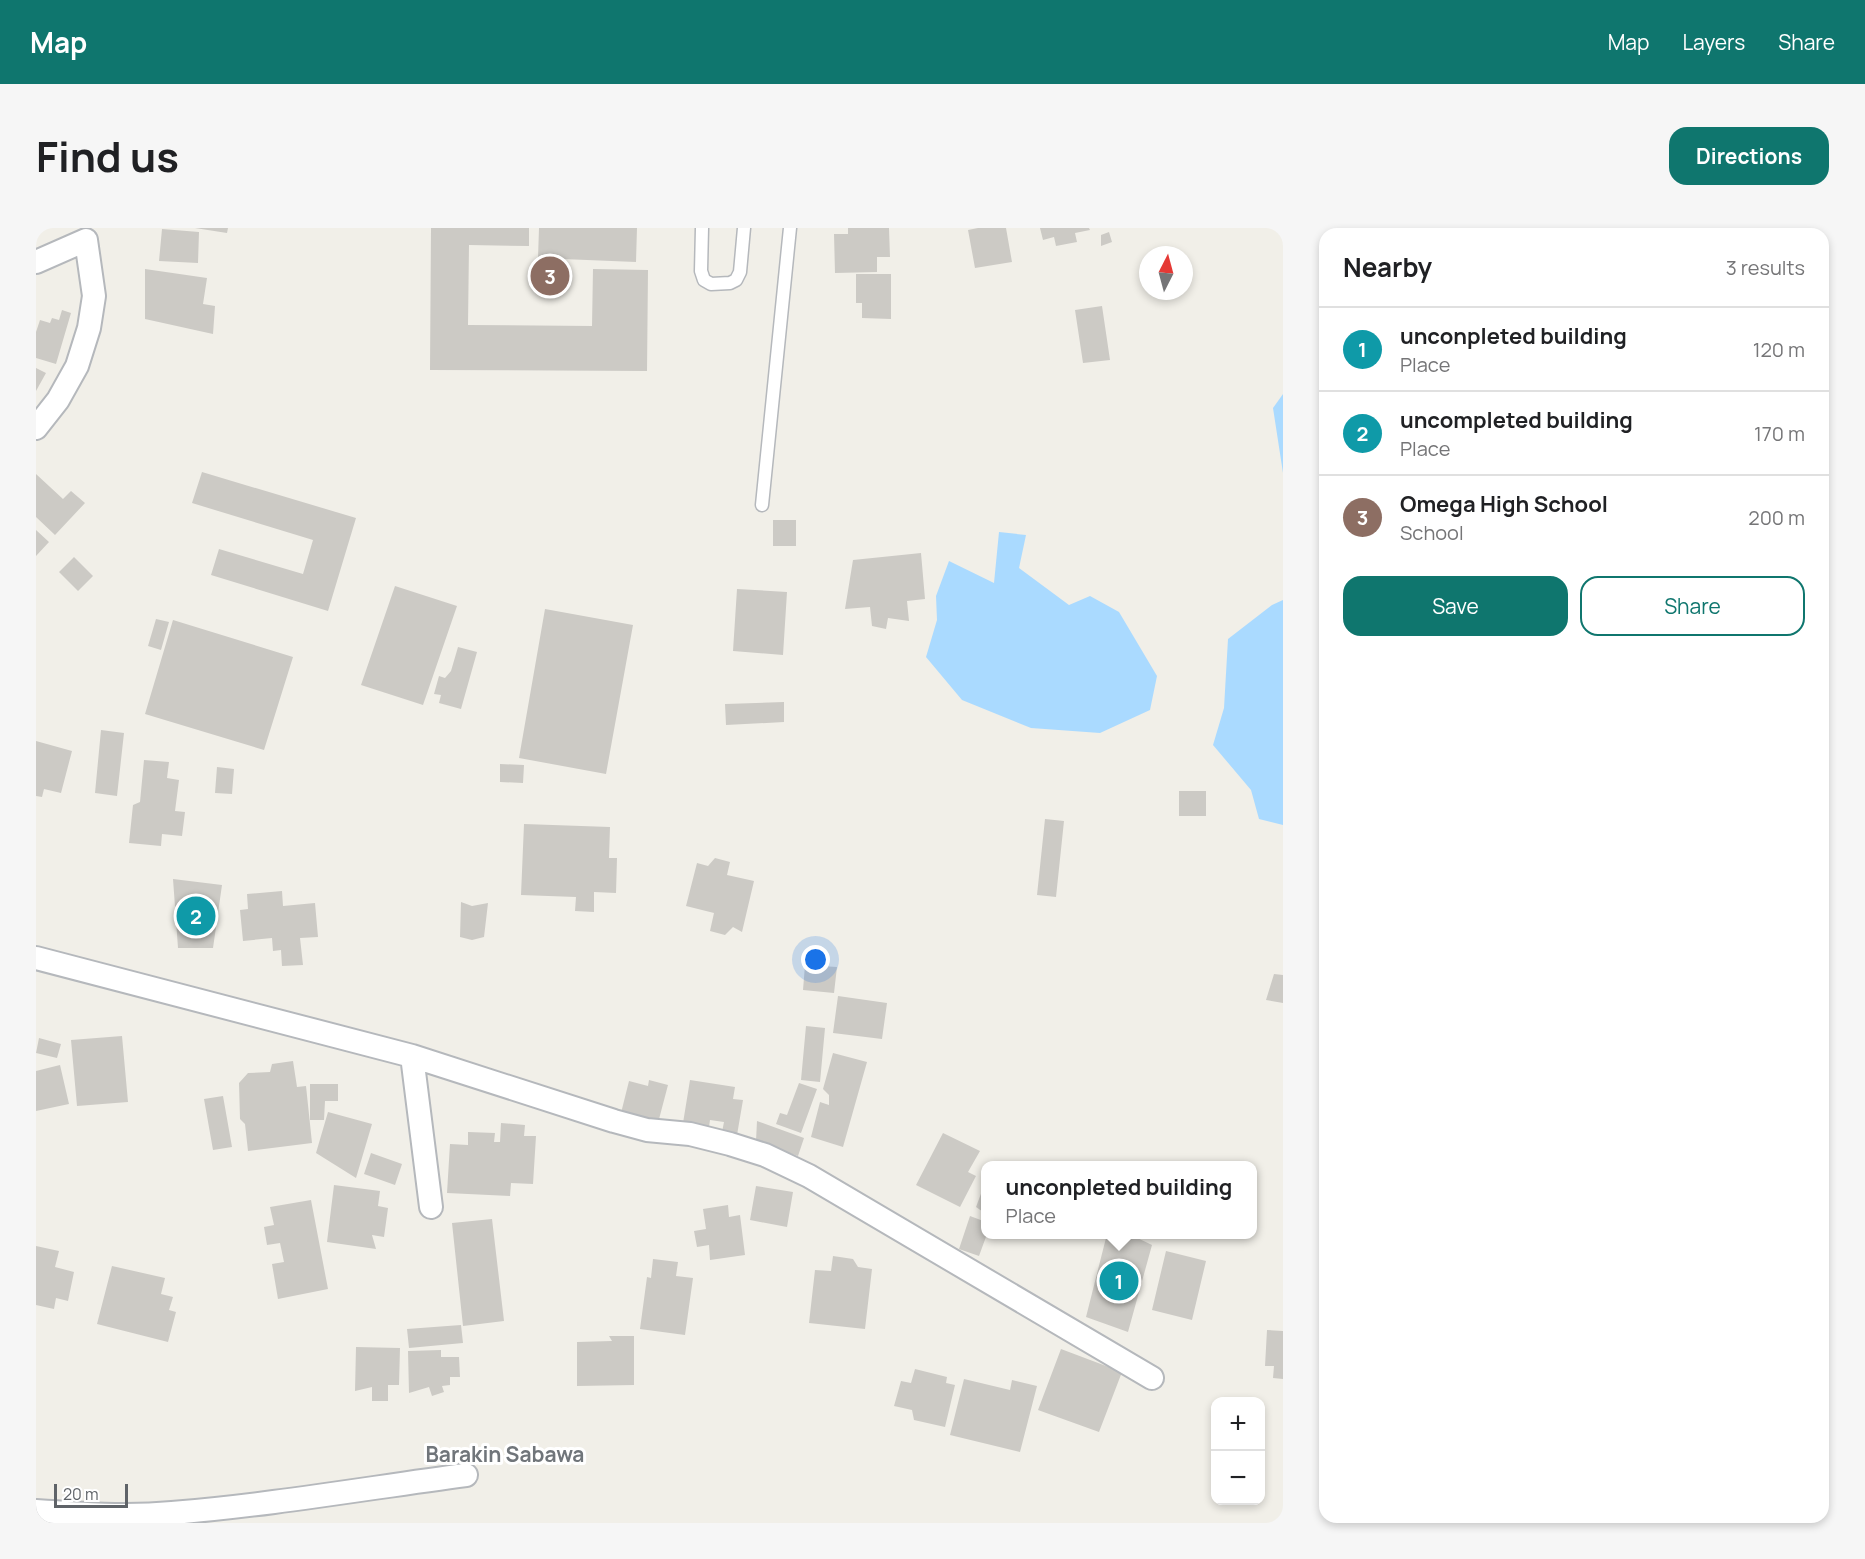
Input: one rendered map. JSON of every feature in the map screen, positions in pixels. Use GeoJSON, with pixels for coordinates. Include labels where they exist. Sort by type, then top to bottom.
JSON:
{"type":"FeatureCollection","features":[{"type":"Feature","properties":{"kind":"street"},"geometry":{"type":"LineString","coordinates":[[36,262],[93,234],[94,296],[89,328],[77,366],[58,400],[36,428]]}},
{"type":"Feature","properties":{"kind":"street"},"geometry":{"type":"LineString","coordinates":[[36,958],[412,1056],[647,1130],[690,1134],[765,1155],[809,1176],[1152,1378]]}},
{"type":"Feature","properties":{"kind":"street"},"geometry":{"type":"LineString","coordinates":[[412,1056],[431,1207]]}},
{"type":"Feature","properties":{"kind":"street"},"geometry":{"type":"LineString","coordinates":[[36,1511],[115,1514],[171,1513],[466,1475]]}},
{"type":"Feature","properties":{"kind":"lane"},"geometry":{"type":"LineString","coordinates":[[702,228],[701,271],[704,280],[711,284],[730,283],[736,280],[741,272],[744,228]]}},
{"type":"Feature","properties":{"kind":"lane"},"geometry":{"type":"LineString","coordinates":[[762,505],[790,228]]}},
{"type":"Feature","properties":{"kind":"water"},"geometry":{"type":"Polygon","coordinates":[[[1283,394],[1283,473],[1273,408],[1283,394]]]}},
{"type":"Feature","properties":{"kind":"water"},"geometry":{"type":"Polygon","coordinates":[[[999,532],[1026,535],[1019,568],[1069,605],[1090,596],[1119,612],[1157,676],[1150,710],[1100,733],[1031,728],[962,700],[926,657],[937,620],[936,596],[949,561],[994,583],[999,532]]]}},
{"type":"Feature","properties":{"kind":"water"},"geometry":{"type":"Polygon","coordinates":[[[1283,600],[1283,825],[1259,819],[1251,790],[1213,745],[1224,708],[1228,639],[1272,605],[1283,600]]]}},
{"type":"Feature","properties":{"kind":"building"},"geometry":{"type":"Polygon","coordinates":[[[195,228],[228,228],[227,233],[195,228]]]}},
{"type":"Feature","properties":{"kind":"building"},"geometry":{"type":"Polygon","coordinates":[[[431,228],[529,228],[529,246],[469,245],[468,325],[592,326],[593,269],[648,270],[647,371],[430,370],[431,228]]]}},
{"type":"Feature","properties":{"kind":"building"},"geometry":{"type":"Polygon","coordinates":[[[539,228],[637,228],[636,262],[538,258],[539,228]]]}},
{"type":"Feature","properties":{"kind":"building"},"geometry":{"type":"Polygon","coordinates":[[[848,228],[889,228],[890,257],[877,257],[877,272],[835,273],[834,234],[848,234],[848,228]]]}},
{"type":"Feature","properties":{"kind":"building"},"geometry":{"type":"Polygon","coordinates":[[[1006,228],[1012,262],[975,268],[968,230],[1006,228]]]}},
{"type":"Feature","properties":{"kind":"building"},"geometry":{"type":"Polygon","coordinates":[[[1040,228],[1089,228],[1090,230],[1075,233],[1077,242],[1056,246],[1054,237],[1043,240],[1040,228]]]}},
{"type":"Feature","properties":{"kind":"building"},"geometry":{"type":"Polygon","coordinates":[[[162,229],[199,232],[198,263],[159,261],[162,229]]]}},
{"type":"Feature","properties":{"kind":"building"},"geometry":{"type":"Polygon","coordinates":[[[1109,232],[1112,242],[1101,246],[1101,235],[1109,232]]]}},
{"type":"Feature","properties":{"kind":"building"},"geometry":{"type":"Polygon","coordinates":[[[145,269],[207,278],[203,304],[215,306],[213,334],[145,319],[145,269]]]}},
{"type":"Feature","properties":{"kind":"building"},"geometry":{"type":"Polygon","coordinates":[[[856,274],[891,274],[891,319],[862,318],[862,303],[856,303],[856,274]]]}},
{"type":"Feature","properties":{"kind":"building"},"geometry":{"type":"Polygon","coordinates":[[[1102,306],[1110,360],[1083,363],[1075,310],[1102,306]]]}},
{"type":"Feature","properties":{"kind":"building"},"geometry":{"type":"Polygon","coordinates":[[[62,310],[71,313],[56,364],[36,358],[36,332],[40,320],[50,323],[52,318],[59,320],[62,310]]]}},
{"type":"Feature","properties":{"kind":"building"},"geometry":{"type":"Polygon","coordinates":[[[36,368],[46,373],[36,391],[36,368]]]}},
{"type":"Feature","properties":{"kind":"building"},"geometry":{"type":"Polygon","coordinates":[[[202,472],[356,518],[328,611],[211,575],[219,549],[303,574],[313,540],[192,503],[202,472]]]}},
{"type":"Feature","properties":{"kind":"building"},"geometry":{"type":"Polygon","coordinates":[[[36,474],[63,499],[71,491],[85,503],[55,535],[36,517],[36,474]]]}},
{"type":"Feature","properties":{"kind":"building"},"geometry":{"type":"Polygon","coordinates":[[[773,520],[796,520],[796,546],[773,546],[773,520]]]}},
{"type":"Feature","properties":{"kind":"building"},"geometry":{"type":"Polygon","coordinates":[[[36,530],[49,542],[36,556],[36,530]]]}},
{"type":"Feature","properties":{"kind":"building"},"geometry":{"type":"Polygon","coordinates":[[[921,553],[925,599],[907,601],[909,621],[888,618],[886,629],[872,626],[870,607],[845,609],[853,560],[921,553]]]}},
{"type":"Feature","properties":{"kind":"building"},"geometry":{"type":"Polygon","coordinates":[[[74,557],[93,576],[78,591],[59,572],[74,557]]]}},
{"type":"Feature","properties":{"kind":"building"},"geometry":{"type":"Polygon","coordinates":[[[395,586],[457,606],[423,705],[361,685],[395,586]]]}},
{"type":"Feature","properties":{"kind":"building"},"geometry":{"type":"Polygon","coordinates":[[[737,589],[787,592],[783,655],[733,651],[737,589]]]}},
{"type":"Feature","properties":{"kind":"building"},"geometry":{"type":"Polygon","coordinates":[[[545,609],[633,625],[606,774],[519,758],[545,609]]]}},
{"type":"Feature","properties":{"kind":"building"},"geometry":{"type":"Polygon","coordinates":[[[156,619],[169,622],[161,650],[148,646],[156,619]]]}},
{"type":"Feature","properties":{"kind":"building"},"geometry":{"type":"Polygon","coordinates":[[[173,620],[293,657],[264,750],[145,714],[173,620]]]}},
{"type":"Feature","properties":{"kind":"building"},"geometry":{"type":"Polygon","coordinates":[[[458,647],[477,652],[461,709],[439,703],[441,695],[434,694],[439,676],[445,678],[451,671],[458,647]]]}},
{"type":"Feature","properties":{"kind":"building"},"geometry":{"type":"Polygon","coordinates":[[[784,702],[784,722],[726,725],[725,704],[784,702]]]}},
{"type":"Feature","properties":{"kind":"building"},"geometry":{"type":"Polygon","coordinates":[[[101,730],[124,733],[117,796],[95,793],[101,730]]]}},
{"type":"Feature","properties":{"kind":"building"},"geometry":{"type":"Polygon","coordinates":[[[36,741],[72,751],[61,793],[44,789],[42,797],[36,796],[36,741]]]}},
{"type":"Feature","properties":{"kind":"building"},"geometry":{"type":"Polygon","coordinates":[[[144,760],[169,762],[167,778],[179,780],[175,811],[185,812],[182,836],[162,834],[161,846],[129,843],[133,805],[140,802],[144,760]]]}},
{"type":"Feature","properties":{"kind":"building"},"geometry":{"type":"Polygon","coordinates":[[[500,764],[524,765],[523,783],[500,782],[500,764]]]}},
{"type":"Feature","properties":{"kind":"building"},"geometry":{"type":"Polygon","coordinates":[[[217,767],[234,769],[232,794],[215,793],[217,767]]]}},
{"type":"Feature","properties":{"kind":"building"},"geometry":{"type":"Polygon","coordinates":[[[1179,791],[1206,791],[1206,816],[1179,816],[1179,791]]]}},
{"type":"Feature","properties":{"kind":"building"},"geometry":{"type":"Polygon","coordinates":[[[1045,819],[1064,821],[1056,897],[1037,895],[1045,819]]]}},
{"type":"Feature","properties":{"kind":"building"},"geometry":{"type":"Polygon","coordinates":[[[524,824],[610,827],[609,858],[617,858],[616,893],[594,892],[594,912],[575,911],[576,897],[521,895],[524,824]]]}},
{"type":"Feature","properties":{"kind":"building"},"geometry":{"type":"Polygon","coordinates":[[[715,858],[730,862],[727,875],[754,881],[742,932],[733,927],[725,935],[710,931],[714,913],[686,906],[697,863],[708,866],[715,858]]]}},
{"type":"Feature","properties":{"kind":"building"},"geometry":{"type":"Polygon","coordinates":[[[173,879],[222,885],[213,948],[178,948],[173,879]]]}},
{"type":"Feature","properties":{"kind":"building"},"geometry":{"type":"Polygon","coordinates":[[[282,891],[283,906],[315,903],[318,937],[300,938],[303,965],[282,966],[281,950],[273,951],[272,938],[243,941],[240,910],[248,909],[247,894],[282,891]]]}},
{"type":"Feature","properties":{"kind":"building"},"geometry":{"type":"Polygon","coordinates":[[[461,902],[472,906],[488,903],[484,937],[472,940],[460,937],[461,902]]]}},
{"type":"Feature","properties":{"kind":"building"},"geometry":{"type":"Polygon","coordinates":[[[805,965],[837,967],[834,993],[803,990],[805,965]]]}},
{"type":"Feature","properties":{"kind":"building"},"geometry":{"type":"Polygon","coordinates":[[[1274,974],[1283,975],[1283,1003],[1266,1000],[1274,974]]]}},
{"type":"Feature","properties":{"kind":"building"},"geometry":{"type":"Polygon","coordinates":[[[838,996],[887,1003],[882,1039],[833,1033],[838,996]]]}},
{"type":"Feature","properties":{"kind":"building"},"geometry":{"type":"Polygon","coordinates":[[[806,1026],[825,1028],[820,1082],[801,1080],[806,1026]]]}},
{"type":"Feature","properties":{"kind":"building"},"geometry":{"type":"Polygon","coordinates":[[[122,1036],[128,1102],[77,1106],[71,1040],[122,1036]]]}},
{"type":"Feature","properties":{"kind":"building"},"geometry":{"type":"Polygon","coordinates":[[[39,1038],[61,1044],[57,1058],[36,1053],[39,1038]]]}},
{"type":"Feature","properties":{"kind":"building"},"geometry":{"type":"Polygon","coordinates":[[[833,1053],[867,1062],[843,1147],[811,1137],[820,1102],[829,1105],[829,1095],[823,1089],[833,1053]]]}},
{"type":"Feature","properties":{"kind":"building"},"geometry":{"type":"Polygon","coordinates":[[[293,1061],[297,1087],[306,1086],[312,1143],[248,1151],[245,1124],[240,1119],[239,1083],[248,1073],[270,1072],[272,1064],[293,1061]]]}},
{"type":"Feature","properties":{"kind":"building"},"geometry":{"type":"Polygon","coordinates":[[[60,1065],[69,1104],[36,1111],[36,1071],[60,1065]]]}},
{"type":"Feature","properties":{"kind":"building"},"geometry":{"type":"Polygon","coordinates":[[[649,1080],[668,1085],[658,1123],[621,1113],[629,1081],[648,1086],[649,1080]]]}},
{"type":"Feature","properties":{"kind":"building"},"geometry":{"type":"Polygon","coordinates":[[[690,1080],[735,1087],[733,1099],[743,1100],[737,1135],[722,1132],[724,1122],[710,1120],[709,1127],[683,1123],[690,1080]]]}},
{"type":"Feature","properties":{"kind":"building"},"geometry":{"type":"Polygon","coordinates":[[[799,1083],[817,1089],[801,1133],[776,1124],[780,1113],[787,1115],[799,1083]]]}},
{"type":"Feature","properties":{"kind":"building"},"geometry":{"type":"Polygon","coordinates":[[[310,1084],[338,1084],[338,1101],[325,1101],[324,1120],[310,1120],[310,1084]]]}},
{"type":"Feature","properties":{"kind":"building"},"geometry":{"type":"Polygon","coordinates":[[[223,1096],[232,1147],[213,1150],[204,1099],[223,1096]]]}},
{"type":"Feature","properties":{"kind":"building"},"geometry":{"type":"Polygon","coordinates":[[[328,1112],[372,1124],[356,1178],[316,1153],[328,1112]]]}},
{"type":"Feature","properties":{"kind":"building"},"geometry":{"type":"Polygon","coordinates":[[[757,1121],[804,1138],[798,1156],[756,1141],[757,1121]]]}},
{"type":"Feature","properties":{"kind":"building"},"geometry":{"type":"Polygon","coordinates":[[[501,1123],[525,1125],[524,1136],[536,1136],[533,1184],[511,1183],[510,1196],[447,1193],[450,1144],[468,1145],[468,1132],[495,1133],[494,1142],[500,1142],[501,1123]]]}},
{"type":"Feature","properties":{"kind":"building"},"geometry":{"type":"Polygon","coordinates":[[[943,1133],[980,1151],[968,1172],[976,1176],[960,1207],[916,1185],[943,1133]]]}},
{"type":"Feature","properties":{"kind":"building"},"geometry":{"type":"Polygon","coordinates":[[[371,1153],[402,1164],[395,1185],[364,1174],[371,1153]]]}},
{"type":"Feature","properties":{"kind":"building"},"geometry":{"type":"Polygon","coordinates":[[[334,1185],[380,1191],[378,1206],[388,1208],[384,1237],[372,1235],[376,1249],[327,1242],[334,1185]]]}},
{"type":"Feature","properties":{"kind":"building"},"geometry":{"type":"Polygon","coordinates":[[[756,1186],[793,1192],[787,1227],[750,1220],[756,1186]]]}},
{"type":"Feature","properties":{"kind":"building"},"geometry":{"type":"Polygon","coordinates":[[[981,1194],[981,1210],[976,1207],[981,1194]]]}},
{"type":"Feature","properties":{"kind":"building"},"geometry":{"type":"Polygon","coordinates":[[[311,1200],[328,1289],[278,1299],[272,1264],[284,1262],[280,1243],[267,1245],[264,1227],[274,1225],[270,1207],[311,1200]]]}},
{"type":"Feature","properties":{"kind":"building"},"geometry":{"type":"Polygon","coordinates":[[[728,1205],[729,1217],[740,1215],[745,1255],[710,1260],[709,1245],[697,1247],[694,1231],[706,1229],[703,1209],[728,1205]]]}},
{"type":"Feature","properties":{"kind":"building"},"geometry":{"type":"Polygon","coordinates":[[[970,1216],[981,1220],[981,1239],[985,1239],[979,1256],[959,1249],[970,1216]]]}},
{"type":"Feature","properties":{"kind":"building"},"geometry":{"type":"Polygon","coordinates":[[[492,1219],[504,1321],[463,1326],[452,1223],[492,1219]]]}},
{"type":"Feature","properties":{"kind":"building"},"geometry":{"type":"Polygon","coordinates":[[[1106,1239],[1139,1239],[1152,1245],[1128,1332],[1086,1317],[1106,1239]]]}},
{"type":"Feature","properties":{"kind":"building"},"geometry":{"type":"Polygon","coordinates":[[[36,1246],[59,1251],[55,1267],[74,1272],[68,1301],[56,1298],[54,1309],[36,1305],[36,1246]]]}},
{"type":"Feature","properties":{"kind":"building"},"geometry":{"type":"Polygon","coordinates":[[[1166,1251],[1206,1261],[1192,1320],[1152,1310],[1166,1251]]]}},
{"type":"Feature","properties":{"kind":"building"},"geometry":{"type":"Polygon","coordinates":[[[833,1256],[853,1259],[858,1267],[872,1269],[865,1329],[809,1323],[815,1270],[831,1271],[833,1256]]]}},
{"type":"Feature","properties":{"kind":"building"},"geometry":{"type":"Polygon","coordinates":[[[653,1259],[678,1262],[676,1276],[693,1278],[685,1335],[640,1329],[647,1277],[651,1278],[653,1259]]]}},
{"type":"Feature","properties":{"kind":"building"},"geometry":{"type":"Polygon","coordinates":[[[112,1266],[165,1278],[161,1294],[173,1297],[169,1310],[176,1312],[168,1342],[97,1324],[112,1266]]]}},
{"type":"Feature","properties":{"kind":"building"},"geometry":{"type":"Polygon","coordinates":[[[461,1325],[463,1343],[409,1348],[407,1329],[461,1325]]]}},
{"type":"Feature","properties":{"kind":"building"},"geometry":{"type":"Polygon","coordinates":[[[1267,1330],[1283,1331],[1283,1379],[1273,1378],[1274,1366],[1265,1366],[1267,1330]]]}},
{"type":"Feature","properties":{"kind":"building"},"geometry":{"type":"Polygon","coordinates":[[[609,1336],[634,1336],[634,1385],[577,1386],[577,1342],[612,1341],[609,1336]]]}},
{"type":"Feature","properties":{"kind":"building"},"geometry":{"type":"Polygon","coordinates":[[[356,1347],[400,1348],[399,1385],[388,1385],[388,1401],[372,1401],[372,1387],[355,1391],[356,1347]]]}},
{"type":"Feature","properties":{"kind":"building"},"geometry":{"type":"Polygon","coordinates":[[[1061,1349],[1122,1372],[1099,1432],[1038,1410],[1061,1349]]]}},
{"type":"Feature","properties":{"kind":"building"},"geometry":{"type":"Polygon","coordinates":[[[441,1350],[441,1357],[459,1357],[460,1377],[450,1377],[450,1385],[442,1386],[444,1392],[432,1396],[429,1387],[409,1393],[408,1351],[441,1350]]]}},
{"type":"Feature","properties":{"kind":"building"},"geometry":{"type":"Polygon","coordinates":[[[915,1369],[947,1377],[946,1383],[955,1385],[945,1427],[914,1420],[912,1410],[894,1406],[901,1381],[911,1383],[915,1369]]]}},
{"type":"Feature","properties":{"kind":"building"},"geometry":{"type":"Polygon","coordinates":[[[964,1379],[1010,1390],[1012,1380],[1037,1386],[1020,1452],[950,1435],[964,1379]]]}},
{"type":"Feature","properties":{"kind":"place","name":"Omega High School"},"geometry":{"type":"Point","coordinates":[550,276]}},
{"type":"Feature","properties":{"kind":"place","name":"uncompleted building"},"geometry":{"type":"Point","coordinates":[196,916]}},
{"type":"Feature","properties":{"kind":"place","name":"unconpleted building"},"geometry":{"type":"Point","coordinates":[1119,1281]}},
{"type":"Feature","properties":{"kind":"district","name":"Barakin Sabawa"},"geometry":{"type":"Point","coordinates":[505,1455]}}]}
